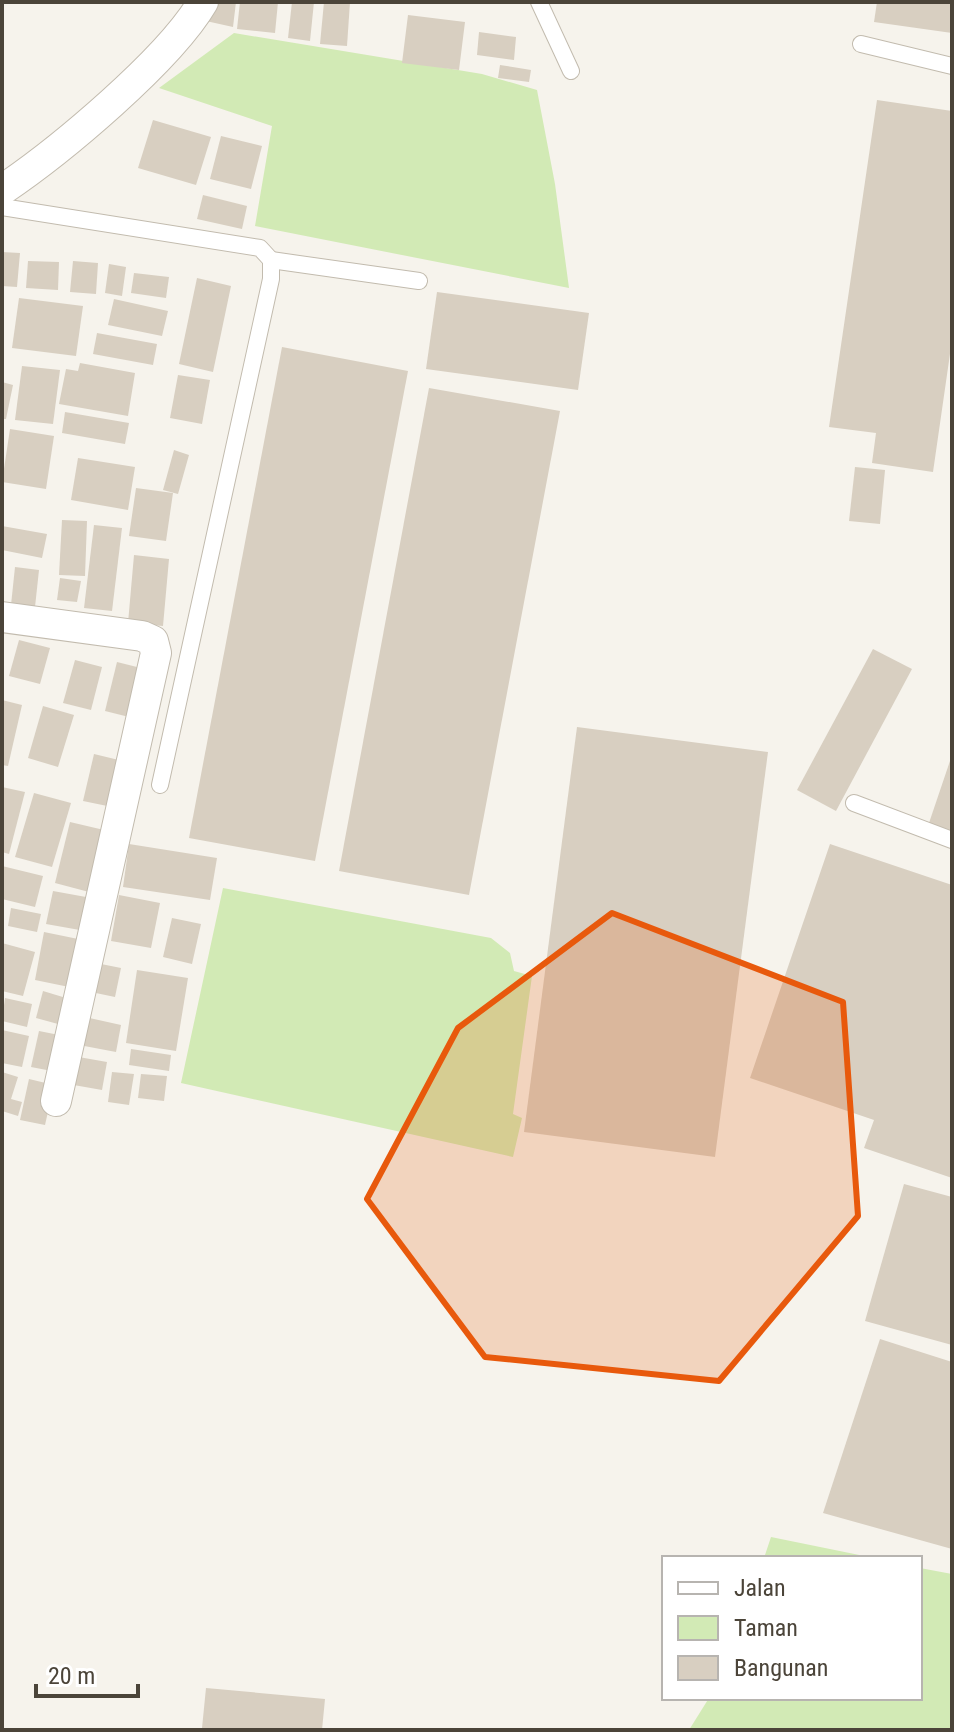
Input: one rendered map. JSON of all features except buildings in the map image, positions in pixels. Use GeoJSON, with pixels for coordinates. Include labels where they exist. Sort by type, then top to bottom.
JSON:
{"type":"FeatureCollection","features":[{"type":"Feature","properties":{"kind":"street"},"geometry":{"type":"LineString","coordinates":[[2,190],[105,106],[185,30],[203,2]]}},
{"type":"Feature","properties":{"kind":"street"},"geometry":{"type":"LineString","coordinates":[[2,617],[142,636],[153,641],[156,653],[56,1101]]}},
{"type":"Feature","properties":{"kind":"lane"},"geometry":{"type":"LineString","coordinates":[[539,2],[571,71]]}},
{"type":"Feature","properties":{"kind":"lane"},"geometry":{"type":"LineString","coordinates":[[861,44],[952,66]]}},
{"type":"Feature","properties":{"kind":"lane"},"geometry":{"type":"LineString","coordinates":[[2,207],[260,248],[271,260],[419,281]]}},
{"type":"Feature","properties":{"kind":"lane"},"geometry":{"type":"LineString","coordinates":[[160,785],[271,279],[271,260]]}},
{"type":"Feature","properties":{"kind":"lane"},"geometry":{"type":"LineString","coordinates":[[854,803],[952,840]]}},
{"type":"Feature","properties":{"kind":"highlighted area"},"geometry":{"type":"Polygon","coordinates":[[[612,913],[843,1002],[858,1216],[719,1381],[485,1357],[367,1199],[458,1028],[612,913]]]}},
{"type":"Feature","properties":{"kind":"green space"},"geometry":{"type":"Polygon","coordinates":[[[234,33],[482,74],[537,90],[555,184],[569,288],[255,226],[272,126],[159,88],[234,33]]]}},
{"type":"Feature","properties":{"kind":"green space"},"geometry":{"type":"Polygon","coordinates":[[[223,888],[491,938],[510,953],[514,971],[532,976],[513,1114],[522,1118],[513,1157],[181,1083],[223,888]]]}},
{"type":"Feature","properties":{"kind":"green space"},"geometry":{"type":"Polygon","coordinates":[[[771,1537],[864,1556],[765,1556],[771,1537]]]}},
{"type":"Feature","properties":{"kind":"green space"},"geometry":{"type":"Polygon","coordinates":[[[922,1568],[952,1574],[952,1730],[689,1730],[708,1700],[922,1700],[922,1568]]]}}]}
